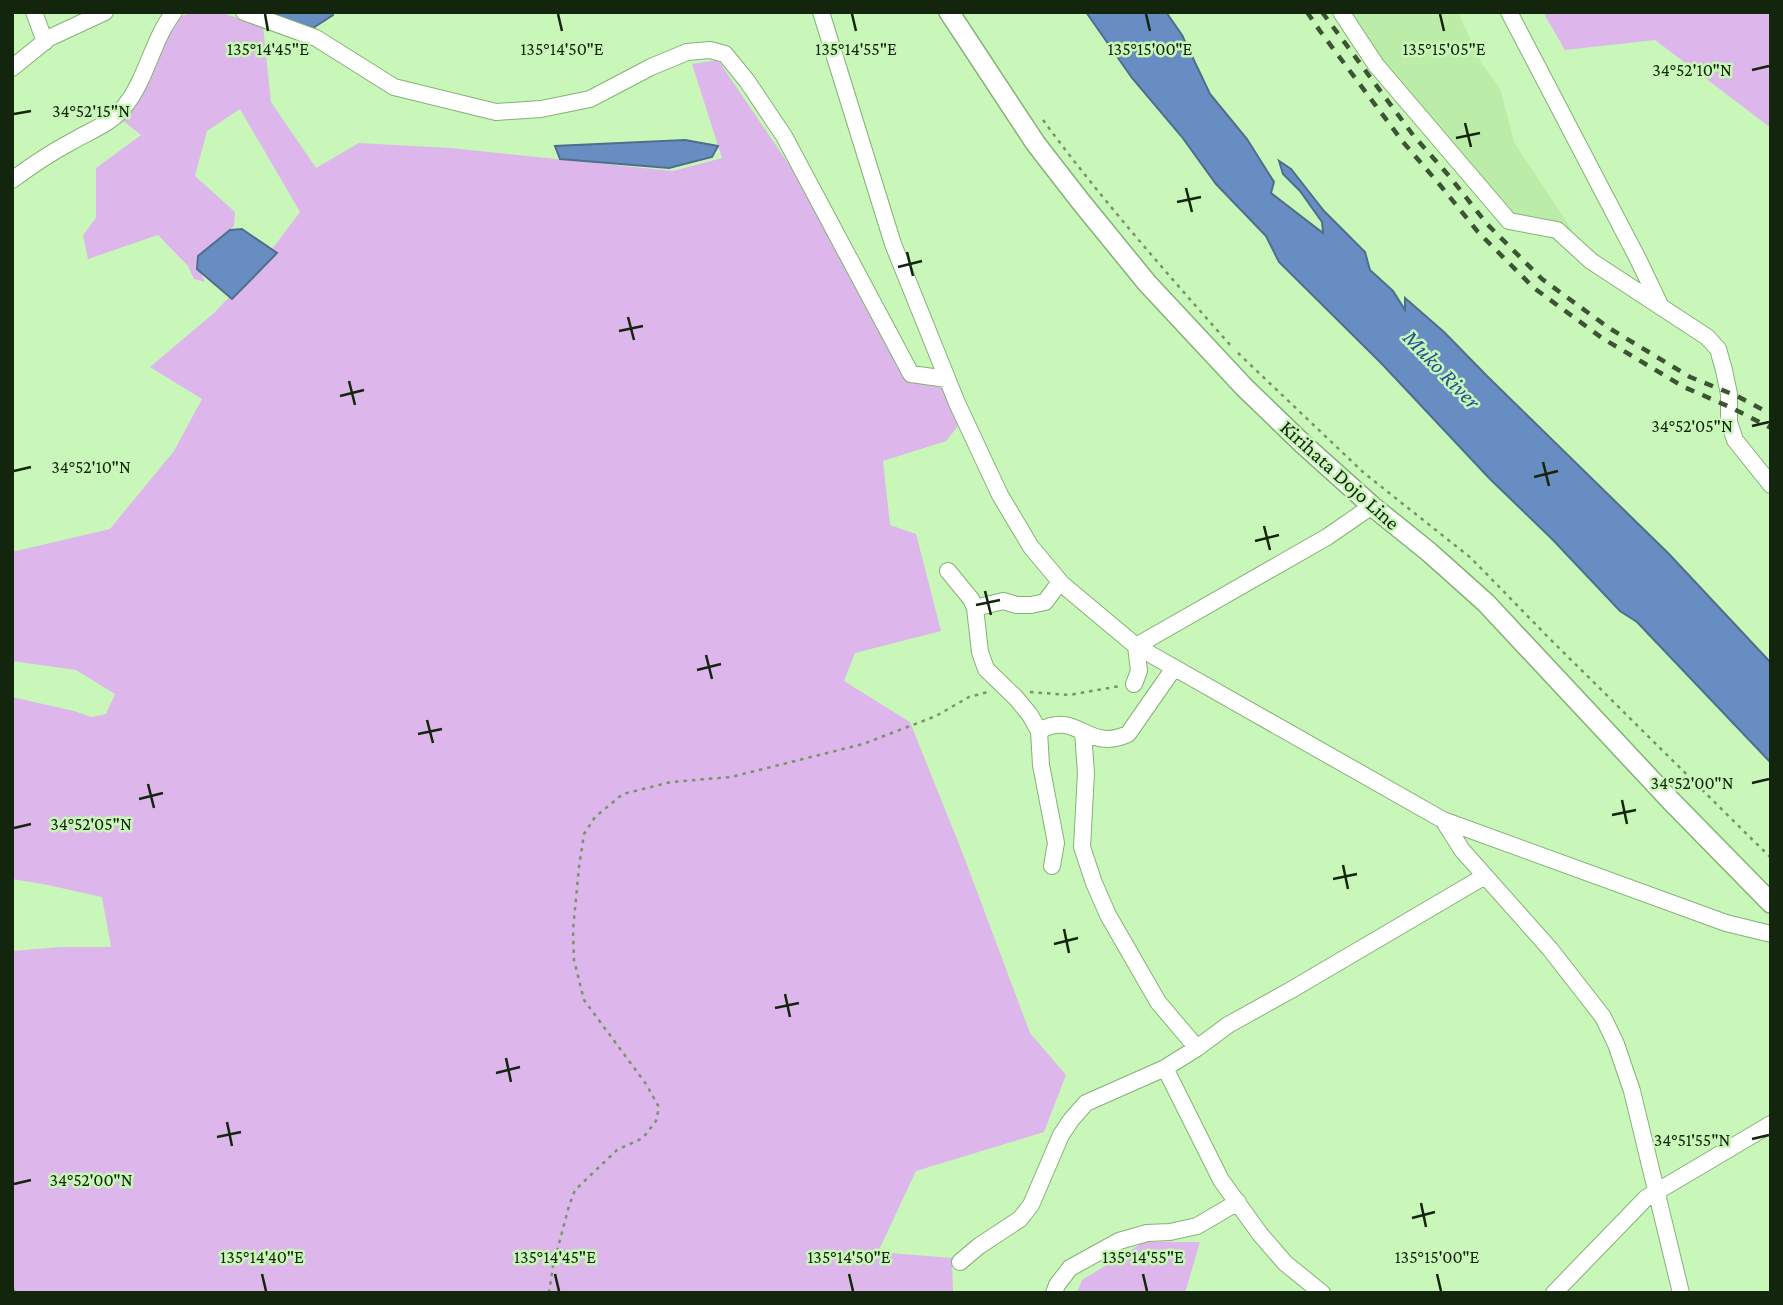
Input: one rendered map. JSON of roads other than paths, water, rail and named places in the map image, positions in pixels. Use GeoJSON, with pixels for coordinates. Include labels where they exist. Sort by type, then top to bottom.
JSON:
{"type":"FeatureCollection","features":[{"type":"Feature","properties":{"kind":"main road","name":"Kirihata Dojo Line"},"geometry":{"type":"LineString","coordinates":[[949,12],[1036,144],[1147,283],[1244,387],[1303,444],[1486,603],[1671,801],[1771,903]]}},
{"type":"Feature","properties":{"kind":"street"},"geometry":{"type":"LineString","coordinates":[[34,12],[44,42]]}},
{"type":"Feature","properties":{"kind":"street"},"geometry":{"type":"LineString","coordinates":[[12,68],[49,38],[105,12]]}},
{"type":"Feature","properties":{"kind":"street"},"geometry":{"type":"LineString","coordinates":[[12,180],[40,159],[103,125],[123,108],[138,87],[166,22],[173,12]]}},
{"type":"Feature","properties":{"kind":"street"},"geometry":{"type":"LineString","coordinates":[[244,12],[316,38],[394,87],[496,112],[541,109],[590,99],[651,66],[687,52],[710,50],[725,54],[784,136],[911,374],[947,379]]}},
{"type":"Feature","properties":{"kind":"street"},"geometry":{"type":"LineString","coordinates":[[821,12],[893,244],[947,379],[1000,495],[1031,547],[1060,582],[1136,646],[1443,820],[1726,923],[1771,934]]}},
{"type":"Feature","properties":{"kind":"street"},"geometry":{"type":"LineString","coordinates":[[1341,12],[1376,65],[1509,221],[1557,230],[1591,261],[1707,337],[1718,349],[1729,394],[1729,422],[1735,440],[1771,485]]}},
{"type":"Feature","properties":{"kind":"street"},"geometry":{"type":"LineString","coordinates":[[1509,12],[1660,305]]}},
{"type":"Feature","properties":{"kind":"street"},"geometry":{"type":"LineString","coordinates":[[1136,646],[1326,537],[1372,506]]}},
{"type":"Feature","properties":{"kind":"street"},"geometry":{"type":"LineString","coordinates":[[948,571],[975,608],[980,652],[986,669],[1016,698],[1039,730],[1041,765],[1056,843],[1052,866]]}},
{"type":"Feature","properties":{"kind":"street"},"geometry":{"type":"LineString","coordinates":[[975,608],[1003,601],[1024,605],[1045,602],[1060,582]]}},
{"type":"Feature","properties":{"kind":"street"},"geometry":{"type":"LineString","coordinates":[[1134,684],[1139,671],[1136,646]]}},
{"type":"Feature","properties":{"kind":"street"},"geometry":{"type":"LineString","coordinates":[[1039,730],[1058,723],[1072,725],[1103,740],[1117,739],[1128,734],[1174,668]]}},
{"type":"Feature","properties":{"kind":"street"},"geometry":{"type":"LineString","coordinates":[[1083,732],[1086,773],[1082,847],[1094,883],[1108,915],[1158,1002],[1197,1048]]}},
{"type":"Feature","properties":{"kind":"street"},"geometry":{"type":"LineString","coordinates":[[1443,820],[1462,850],[1550,949],[1603,1017],[1616,1044],[1632,1091],[1681,1293]]}},
{"type":"Feature","properties":{"kind":"street"},"geometry":{"type":"LineString","coordinates":[[960,1262],[1020,1219],[1031,1205],[1061,1135],[1086,1103],[1165,1068],[1228,1025],[1485,876]]}},
{"type":"Feature","properties":{"kind":"street"},"geometry":{"type":"LineString","coordinates":[[1165,1068],[1221,1180],[1285,1263],[1322,1293]]}},
{"type":"Feature","properties":{"kind":"street"},"geometry":{"type":"LineString","coordinates":[[1554,1293],[1637,1206],[1657,1190],[1771,1124]]}},
{"type":"Feature","properties":{"kind":"street"},"geometry":{"type":"LineString","coordinates":[[1054,1293],[1070,1268],[1119,1241],[1147,1233],[1170,1232],[1197,1226],[1238,1202]]}},
{"type":"Feature","properties":{"kind":"water"},"geometry":{"type":"Polygon","coordinates":[[[279,12],[332,12],[333,15],[313,28],[276,16],[279,12]]]}},
{"type":"Feature","properties":{"kind":"water","name":"Muko River"},"geometry":{"type":"Polygon","coordinates":[[[1086,12],[1166,12],[1182,35],[1210,94],[1247,139],[1274,182],[1271,193],[1323,233],[1322,222],[1300,191],[1283,174],[1279,161],[1291,169],[1324,211],[1365,252],[1370,270],[1393,291],[1405,310],[1405,298],[1444,332],[1669,554],[1771,663],[1771,763],[1637,622],[1620,611],[1382,364],[1279,262],[1266,236],[1216,184],[1182,137],[1132,78],[1086,12]]]}},
{"type":"Feature","properties":{"kind":"water"},"geometry":{"type":"Polygon","coordinates":[[[685,140],[718,146],[712,157],[669,168],[560,159],[555,146],[685,140]]]}},
{"type":"Feature","properties":{"kind":"water"},"geometry":{"type":"Polygon","coordinates":[[[242,229],[277,253],[232,299],[197,269],[198,256],[230,230],[242,229]]]}},
{"type":"Feature","properties":{"kind":"railway"},"geometry":{"type":"LineString","coordinates":[[1307,12],[1403,142],[1478,232],[1534,288],[1602,338],[1684,387],[1771,428]]}},
{"type":"Feature","properties":{"kind":"railway"},"geometry":{"type":"LineString","coordinates":[[1322,12],[1413,135],[1487,224],[1542,279],[1609,328],[1690,377],[1737,396],[1771,414]]}}]}
